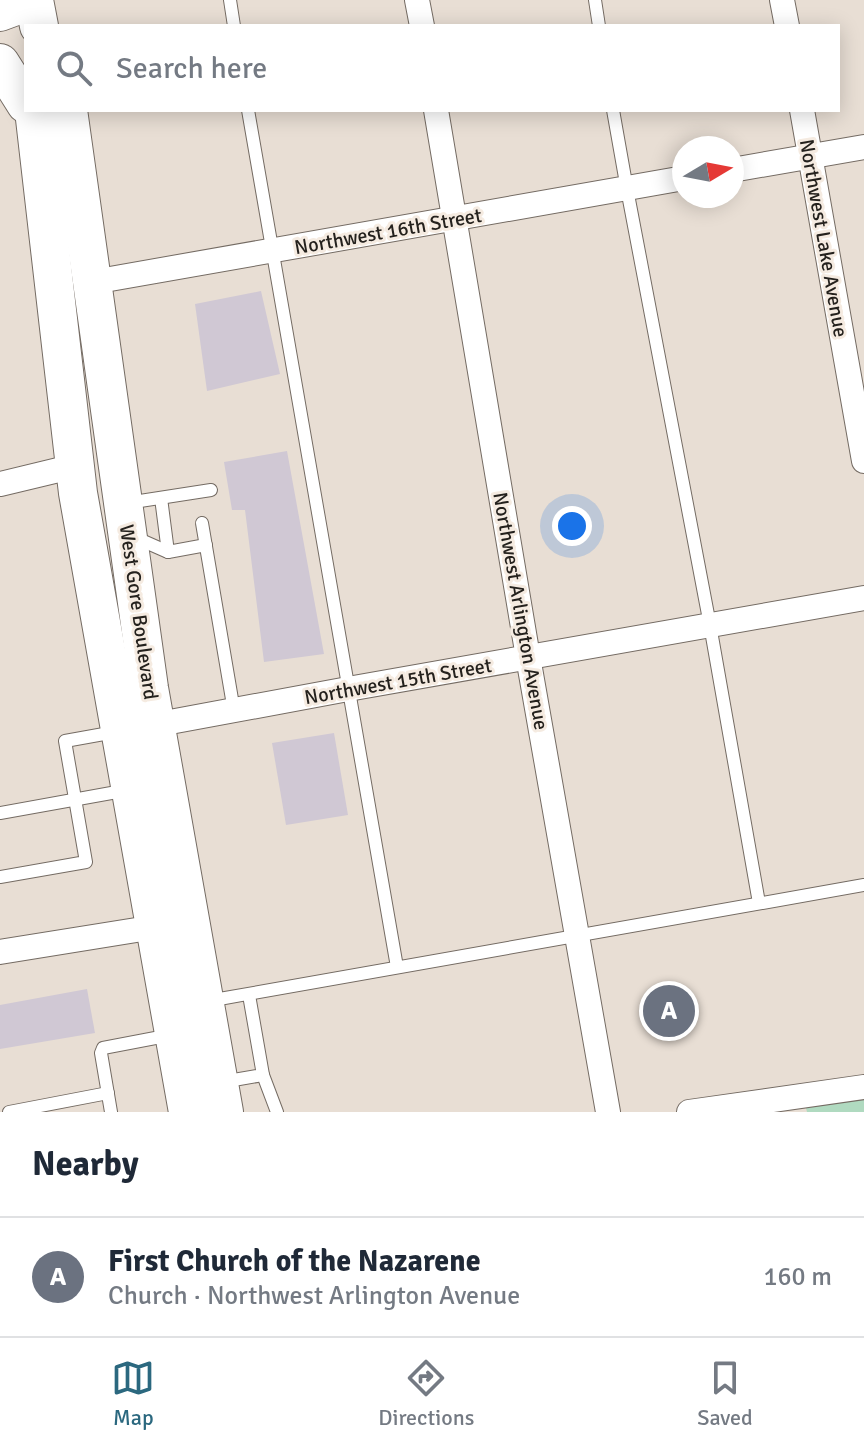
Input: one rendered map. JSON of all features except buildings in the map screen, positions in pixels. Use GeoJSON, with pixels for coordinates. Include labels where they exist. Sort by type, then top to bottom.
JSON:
{"type":"FeatureCollection","features":[{"type":"Feature","properties":{"kind":"main road"},"geometry":{"type":"LineString","coordinates":[[0,63],[24,92]]}},
{"type":"Feature","properties":{"kind":"main road","name":"West Gore Boulevard"},"geometry":{"type":"LineString","coordinates":[[39,112],[78,493],[205,1002],[222,1097]]}},
{"type":"Feature","properties":{"kind":"main road","name":"West Gore Boulevard"},"geometry":{"type":"LineString","coordinates":[[40,112],[93,282],[126,519],[138,728],[131,790],[188,1112]]}},
{"type":"Feature","properties":{"kind":"street"},"geometry":{"type":"LineString","coordinates":[[417,0],[422,24]]}},
{"type":"Feature","properties":{"kind":"street"},"geometry":{"type":"LineString","coordinates":[[782,0],[787,24]]}},
{"type":"Feature","properties":{"kind":"street","name":"Northwest Arlington Avenue"},"geometry":{"type":"LineString","coordinates":[[436,112],[608,1112]]}},
{"type":"Feature","properties":{"kind":"street","name":"Northwest Lake Avenue"},"geometry":{"type":"LineString","coordinates":[[802,112],[864,461]]}},
{"type":"Feature","properties":{"kind":"street"},"geometry":{"type":"LineString","coordinates":[[744,168],[864,147]]}},
{"type":"Feature","properties":{"kind":"street","name":"Northwest 16th Street"},"geometry":{"type":"LineString","coordinates":[[93,282],[672,180]]}},
{"type":"Feature","properties":{"kind":"street"},"geometry":{"type":"LineString","coordinates":[[0,484],[75,466]]}},
{"type":"Feature","properties":{"kind":"street","name":"Northwest 15th Street"},"geometry":{"type":"LineString","coordinates":[[138,728],[864,598]]}},
{"type":"Feature","properties":{"kind":"street"},"geometry":{"type":"LineString","coordinates":[[0,952],[155,927]]}},
{"type":"Feature","properties":{"kind":"street"},"geometry":{"type":"LineString","coordinates":[[689,1112],[864,1087]]}},
{"type":"Feature","properties":{"kind":"lane"},"geometry":{"type":"LineString","coordinates":[[230,0],[234,24]]}},
{"type":"Feature","properties":{"kind":"lane"},"geometry":{"type":"LineString","coordinates":[[595,0],[599,24]]}},
{"type":"Feature","properties":{"kind":"lane"},"geometry":{"type":"LineString","coordinates":[[248,112],[397,967]]}},
{"type":"Feature","properties":{"kind":"lane"},"geometry":{"type":"LineString","coordinates":[[613,112],[759,903]]}},
{"type":"Feature","properties":{"kind":"lane"},"geometry":{"type":"LineString","coordinates":[[206,545],[168,552],[126,519],[161,498],[211,490]]}},
{"type":"Feature","properties":{"kind":"lane"},"geometry":{"type":"LineString","coordinates":[[161,498],[168,552]]}},
{"type":"Feature","properties":{"kind":"lane"},"geometry":{"type":"LineString","coordinates":[[202,523],[234,711]]}},
{"type":"Feature","properties":{"kind":"lane"},"geometry":{"type":"LineString","coordinates":[[0,877],[86,862],[65,741],[138,728]]}},
{"type":"Feature","properties":{"kind":"lane"},"geometry":{"type":"LineString","coordinates":[[0,813],[131,790]]}},
{"type":"Feature","properties":{"kind":"lane"},"geometry":{"type":"LineString","coordinates":[[205,1002],[864,885]]}},
{"type":"Feature","properties":{"kind":"lane"},"geometry":{"type":"LineString","coordinates":[[249,995],[263,1075],[277,1112]]}},
{"type":"Feature","properties":{"kind":"lane"},"geometry":{"type":"LineString","coordinates":[[111,1112],[101,1053],[103,1048],[174,1035]]}},
{"type":"Feature","properties":{"kind":"lane"},"geometry":{"type":"LineString","coordinates":[[222,1097],[263,1075]]}},
{"type":"Feature","properties":{"kind":"lane"},"geometry":{"type":"LineString","coordinates":[[9,1112],[108,1093]]}},
{"type":"Feature","properties":{"kind":"green space"},"geometry":{"type":"Polygon","coordinates":[[[864,1098],[864,1112],[807,1112],[806,1108],[864,1098]]]}},
{"type":"Feature","properties":{"kind":"place","name":"First Church of the Nazarene"},"geometry":{"type":"Point","coordinates":[669,1011]}}]}
